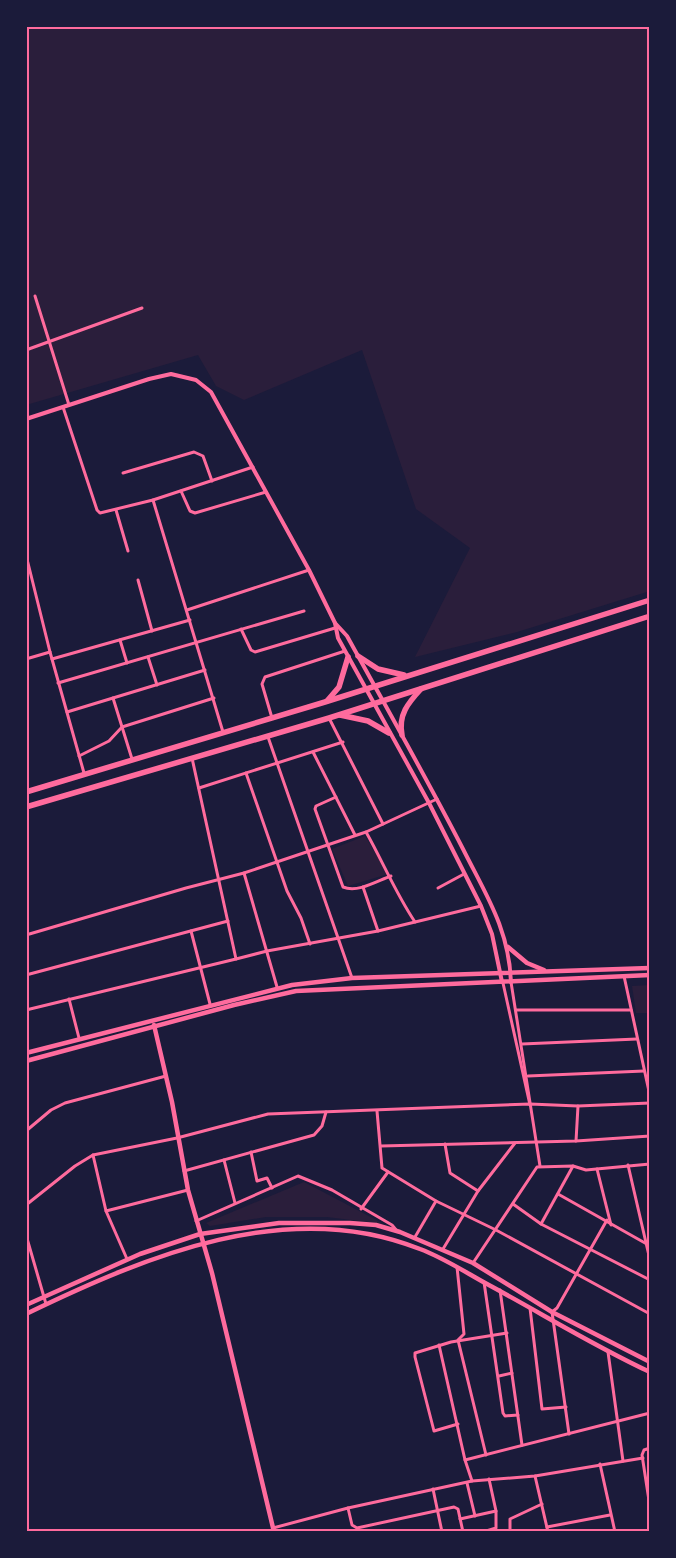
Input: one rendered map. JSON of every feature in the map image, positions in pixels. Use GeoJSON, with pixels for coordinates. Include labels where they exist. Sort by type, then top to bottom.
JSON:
{"type":"FeatureCollection","features":[{"type":"Feature","properties":{"kind":"highway"},"geometry":{"type":"LineString","coordinates":[[26,792],[84,773],[326,702],[650,600]]}},
{"type":"Feature","properties":{"kind":"highway"},"geometry":{"type":"LineString","coordinates":[[26,807],[329,718],[538,650],[650,616]]}},
{"type":"Feature","properties":{"kind":"highway"},"geometry":{"type":"LineString","coordinates":[[326,702],[339,687],[346,654]]}},
{"type":"Feature","properties":{"kind":"highway"},"geometry":{"type":"LineString","coordinates":[[358,656],[385,672],[409,675]]}},
{"type":"Feature","properties":{"kind":"highway"},"geometry":{"type":"LineString","coordinates":[[402,735],[403,712],[422,687]]}},
{"type":"Feature","properties":{"kind":"highway"},"geometry":{"type":"LineString","coordinates":[[338,715],[368,721],[389,733]]}},
{"type":"Feature","properties":{"kind":"main road"},"geometry":{"type":"LineString","coordinates":[[508,947],[527,963],[548,971]]}},
{"type":"Feature","properties":{"kind":"main road"},"geometry":{"type":"LineString","coordinates":[[26,1053],[277,987],[352,978],[650,968]]}},
{"type":"Feature","properties":{"kind":"main road"},"geometry":{"type":"LineString","coordinates":[[26,1060],[296,991],[650,975]]}},
{"type":"Feature","properties":{"kind":"main road"},"geometry":{"type":"LineString","coordinates":[[153,1020],[188,1190],[204,1242],[273,1530]]}},
{"type":"Feature","properties":{"kind":"main road"},"geometry":{"type":"LineString","coordinates":[[26,1305],[127,1259],[200,1234],[228,1228],[279,1223],[350,1223],[398,1231],[473,1262],[552,1312],[650,1362]]}},
{"type":"Feature","properties":{"kind":"main road"},"geometry":{"type":"LineString","coordinates":[[349,1232],[350,1223]]}},
{"type":"Feature","properties":{"kind":"main road"},"geometry":{"type":"LineString","coordinates":[[26,1314],[152,1259],[204,1242],[234,1235],[290,1229],[349,1232],[375,1235],[396,1241],[457,1266],[608,1352],[650,1372]]}},
{"type":"Feature","properties":{"kind":"street"},"geometry":{"type":"LineString","coordinates":[[35,296],[69,405]]}},
{"type":"Feature","properties":{"kind":"street"},"geometry":{"type":"LineString","coordinates":[[26,350],[142,308]]}},
{"type":"Feature","properties":{"kind":"street"},"geometry":{"type":"LineString","coordinates":[[26,418],[149,379],[171,374],[187,376],[196,380],[211,392],[254,467],[335,622],[344,632],[358,656],[493,904],[508,947],[531,1105]]}},
{"type":"Feature","properties":{"kind":"street"},"geometry":{"type":"LineString","coordinates":[[63,407],[97,510],[100,513],[107,513],[153,500],[254,467]]}},
{"type":"Feature","properties":{"kind":"street"},"geometry":{"type":"LineString","coordinates":[[123,473],[194,452],[203,456],[212,481]]}},
{"type":"Feature","properties":{"kind":"street"},"geometry":{"type":"LineString","coordinates":[[180,491],[190,511],[195,513],[267,492]]}},
{"type":"Feature","properties":{"kind":"street"},"geometry":{"type":"LineString","coordinates":[[153,500],[223,732]]}},
{"type":"Feature","properties":{"kind":"street"},"geometry":{"type":"LineString","coordinates":[[116,510],[128,551]]}},
{"type":"Feature","properties":{"kind":"street"},"geometry":{"type":"LineString","coordinates":[[26,555],[58,683],[84,773]]}},
{"type":"Feature","properties":{"kind":"street"},"geometry":{"type":"LineString","coordinates":[[187,610],[309,570]]}},
{"type":"Feature","properties":{"kind":"street"},"geometry":{"type":"LineString","coordinates":[[138,580],[152,631]]}},
{"type":"Feature","properties":{"kind":"street"},"geometry":{"type":"LineString","coordinates":[[58,683],[304,611]]}},
{"type":"Feature","properties":{"kind":"street"},"geometry":{"type":"LineString","coordinates":[[52,659],[190,620]]}},
{"type":"Feature","properties":{"kind":"street"},"geometry":{"type":"LineString","coordinates":[[335,622],[335,628],[346,654],[372,704],[429,803],[481,906],[492,934],[534,1117],[540,1166]]}},
{"type":"Feature","properties":{"kind":"street"},"geometry":{"type":"LineString","coordinates":[[241,629],[251,650],[256,652],[335,628]]}},
{"type":"Feature","properties":{"kind":"street"},"geometry":{"type":"LineString","coordinates":[[120,640],[127,663]]}},
{"type":"Feature","properties":{"kind":"street"},"geometry":{"type":"LineString","coordinates":[[26,659],[50,652]]}},
{"type":"Feature","properties":{"kind":"street"},"geometry":{"type":"LineString","coordinates":[[272,718],[262,684],[265,677],[346,654]]}},
{"type":"Feature","properties":{"kind":"street"},"geometry":{"type":"LineString","coordinates":[[148,656],[157,685]]}},
{"type":"Feature","properties":{"kind":"street"},"geometry":{"type":"LineString","coordinates":[[67,712],[205,670]]}},
{"type":"Feature","properties":{"kind":"street"},"geometry":{"type":"LineString","coordinates":[[114,698],[132,759]]}},
{"type":"Feature","properties":{"kind":"street"},"geometry":{"type":"LineString","coordinates":[[79,756],[109,741],[122,727],[214,698]]}},
{"type":"Feature","properties":{"kind":"street"},"geometry":{"type":"LineString","coordinates":[[329,718],[343,742],[383,824]]}},
{"type":"Feature","properties":{"kind":"street"},"geometry":{"type":"LineString","coordinates":[[268,736],[306,851],[340,938],[352,978]]}},
{"type":"Feature","properties":{"kind":"street"},"geometry":{"type":"LineString","coordinates":[[199,788],[343,742]]}},
{"type":"Feature","properties":{"kind":"street"},"geometry":{"type":"LineString","coordinates":[[313,752],[355,835]]}},
{"type":"Feature","properties":{"kind":"street"},"geometry":{"type":"LineString","coordinates":[[192,757],[236,959]]}},
{"type":"Feature","properties":{"kind":"street"},"geometry":{"type":"LineString","coordinates":[[246,773],[290,900],[301,918],[310,944]]}},
{"type":"Feature","properties":{"kind":"street"},"geometry":{"type":"LineString","coordinates":[[336,798],[315,807],[343,887],[350,889],[363,887],[391,876]]}},
{"type":"Feature","properties":{"kind":"street"},"geometry":{"type":"LineString","coordinates":[[26,935],[177,890],[244,873],[366,832],[437,799]]}},
{"type":"Feature","properties":{"kind":"street"},"geometry":{"type":"LineString","coordinates":[[366,832],[391,876],[402,904],[415,922]]}},
{"type":"Feature","properties":{"kind":"street"},"geometry":{"type":"LineString","coordinates":[[244,873],[277,987]]}},
{"type":"Feature","properties":{"kind":"street"},"geometry":{"type":"LineString","coordinates":[[438,888],[464,874]]}},
{"type":"Feature","properties":{"kind":"street"},"geometry":{"type":"LineString","coordinates":[[363,887],[378,931]]}},
{"type":"Feature","properties":{"kind":"street"},"geometry":{"type":"LineString","coordinates":[[26,1010],[201,966],[267,951],[378,931],[481,906]]}},
{"type":"Feature","properties":{"kind":"street"},"geometry":{"type":"LineString","coordinates":[[26,974],[228,922]]}},
{"type":"Feature","properties":{"kind":"street"},"geometry":{"type":"LineString","coordinates":[[191,931],[210,1004]]}},
{"type":"Feature","properties":{"kind":"street"},"geometry":{"type":"LineString","coordinates":[[624,976],[650,1096]]}},
{"type":"Feature","properties":{"kind":"street"},"geometry":{"type":"LineString","coordinates":[[69,999],[79,1038]]}},
{"type":"Feature","properties":{"kind":"street"},"geometry":{"type":"LineString","coordinates":[[516,1010],[631,1010]]}},
{"type":"Feature","properties":{"kind":"street"},"geometry":{"type":"LineString","coordinates":[[522,1044],[638,1040]]}},
{"type":"Feature","properties":{"kind":"street"},"geometry":{"type":"LineString","coordinates":[[527,1076],[644,1071]]}},
{"type":"Feature","properties":{"kind":"street"},"geometry":{"type":"LineString","coordinates":[[26,1131],[51,1110],[65,1103],[166,1076]]}},
{"type":"Feature","properties":{"kind":"street"},"geometry":{"type":"LineString","coordinates":[[26,1205],[75,1166],[93,1156],[177,1138],[268,1114],[650,1103]]}},
{"type":"Feature","properties":{"kind":"street"},"geometry":{"type":"LineString","coordinates":[[576,1141],[578,1106]]}},
{"type":"Feature","properties":{"kind":"street"},"geometry":{"type":"LineString","coordinates":[[377,1111],[382,1168],[436,1201],[496,1230],[650,1314]]}},
{"type":"Feature","properties":{"kind":"street"},"geometry":{"type":"LineString","coordinates":[[184,1171],[314,1135],[322,1126],[326,1112]]}},
{"type":"Feature","properties":{"kind":"street"},"geometry":{"type":"LineString","coordinates":[[381,1146],[576,1141],[650,1136]]}},
{"type":"Feature","properties":{"kind":"street"},"geometry":{"type":"LineString","coordinates":[[443,1250],[465,1216],[478,1191],[515,1142]]}},
{"type":"Feature","properties":{"kind":"street"},"geometry":{"type":"LineString","coordinates":[[445,1144],[450,1173],[478,1191]]}},
{"type":"Feature","properties":{"kind":"street"},"geometry":{"type":"LineString","coordinates":[[251,1152],[257,1181],[267,1178],[272,1188]]}},
{"type":"Feature","properties":{"kind":"street"},"geometry":{"type":"LineString","coordinates":[[93,1156],[106,1211],[127,1259]]}},
{"type":"Feature","properties":{"kind":"street"},"geometry":{"type":"LineString","coordinates":[[224,1160],[235,1203]]}},
{"type":"Feature","properties":{"kind":"street"},"geometry":{"type":"LineString","coordinates":[[473,1262],[496,1230],[535,1168],[540,1166],[573,1166],[586,1170],[650,1164]]}},
{"type":"Feature","properties":{"kind":"street"},"geometry":{"type":"LineString","coordinates":[[628,1165],[650,1260]]}},
{"type":"Feature","properties":{"kind":"street"},"geometry":{"type":"LineString","coordinates":[[541,1224],[573,1166]]}},
{"type":"Feature","properties":{"kind":"street"},"geometry":{"type":"LineString","coordinates":[[597,1168],[612,1226]]}},
{"type":"Feature","properties":{"kind":"street"},"geometry":{"type":"LineString","coordinates":[[361,1209],[388,1172]]}},
{"type":"Feature","properties":{"kind":"street"},"geometry":{"type":"LineString","coordinates":[[196,1220],[298,1176],[332,1190],[361,1209],[392,1225],[398,1231]]}},
{"type":"Feature","properties":{"kind":"street"},"geometry":{"type":"LineString","coordinates":[[106,1211],[188,1190]]}},
{"type":"Feature","properties":{"kind":"street"},"geometry":{"type":"LineString","coordinates":[[558,1194],[607,1220],[612,1226],[645,1243],[650,1242]]}},
{"type":"Feature","properties":{"kind":"street"},"geometry":{"type":"LineString","coordinates":[[415,1237],[436,1201]]}},
{"type":"Feature","properties":{"kind":"street"},"geometry":{"type":"LineString","coordinates":[[513,1204],[541,1224],[650,1280]]}},
{"type":"Feature","properties":{"kind":"street"},"geometry":{"type":"LineString","coordinates":[[569,1434],[552,1312],[558,1308],[607,1220]]}},
{"type":"Feature","properties":{"kind":"street"},"geometry":{"type":"LineString","coordinates":[[26,1235],[42,1298],[46,1304]]}},
{"type":"Feature","properties":{"kind":"street"},"geometry":{"type":"LineString","coordinates":[[457,1266],[464,1334],[458,1340]]}},
{"type":"Feature","properties":{"kind":"street"},"geometry":{"type":"LineString","coordinates":[[484,1282],[504,1415],[518,1415]]}},
{"type":"Feature","properties":{"kind":"street"},"geometry":{"type":"LineString","coordinates":[[500,1290],[522,1445]]}},
{"type":"Feature","properties":{"kind":"street"},"geometry":{"type":"LineString","coordinates":[[530,1308],[542,1409],[566,1407]]}},
{"type":"Feature","properties":{"kind":"street"},"geometry":{"type":"LineString","coordinates":[[458,1424],[434,1431],[415,1357],[417,1351],[458,1340],[507,1332]]}},
{"type":"Feature","properties":{"kind":"street"},"geometry":{"type":"LineString","coordinates":[[458,1340],[486,1455]]}},
{"type":"Feature","properties":{"kind":"street"},"geometry":{"type":"LineString","coordinates":[[438,1345],[465,1460],[472,1481]]}},
{"type":"Feature","properties":{"kind":"street"},"geometry":{"type":"LineString","coordinates":[[608,1352],[623,1461]]}},
{"type":"Feature","properties":{"kind":"street"},"geometry":{"type":"LineString","coordinates":[[498,1376],[512,1372]]}},
{"type":"Feature","properties":{"kind":"street"},"geometry":{"type":"LineString","coordinates":[[465,1460],[650,1413]]}},
{"type":"Feature","properties":{"kind":"street"},"geometry":{"type":"LineString","coordinates":[[650,1448],[644,1450],[643,1458],[650,1504]]}},
{"type":"Feature","properties":{"kind":"street"},"geometry":{"type":"LineString","coordinates":[[273,1530],[348,1508],[472,1481],[535,1476],[643,1458]]}},
{"type":"Feature","properties":{"kind":"street"},"geometry":{"type":"LineString","coordinates":[[600,1464],[615,1532]]}},
{"type":"Feature","properties":{"kind":"street"},"geometry":{"type":"LineString","coordinates":[[645,1472],[650,1471]]}},
{"type":"Feature","properties":{"kind":"street"},"geometry":{"type":"LineString","coordinates":[[535,1476],[548,1532]]}},
{"type":"Feature","properties":{"kind":"street"},"geometry":{"type":"LineString","coordinates":[[483,1532],[491,1531],[497,1526],[490,1479]]}},
{"type":"Feature","properties":{"kind":"street"},"geometry":{"type":"LineString","coordinates":[[467,1483],[475,1516]]}},
{"type":"Feature","properties":{"kind":"street"},"geometry":{"type":"LineString","coordinates":[[432,1489],[442,1532]]}},
{"type":"Feature","properties":{"kind":"street"},"geometry":{"type":"LineString","coordinates":[[510,1532],[510,1519],[542,1504]]}},
{"type":"Feature","properties":{"kind":"street"},"geometry":{"type":"LineString","coordinates":[[348,1508],[352,1525],[357,1528],[454,1507],[458,1509],[463,1532]]}},
{"type":"Feature","properties":{"kind":"street"},"geometry":{"type":"LineString","coordinates":[[460,1519],[496,1511]]}},
{"type":"Feature","properties":{"kind":"street"},"geometry":{"type":"LineString","coordinates":[[547,1527],[610,1515]]}},
{"type":"Feature","properties":{"kind":"shaded area"},"geometry":{"type":"Polygon","coordinates":[[[26,26],[650,26],[650,591],[517,632],[415,657],[470,548],[416,509],[362,350],[244,400],[216,386],[198,355],[26,405],[26,26]]]}},
{"type":"Feature","properties":{"kind":"shaded area"},"geometry":{"type":"Polygon","coordinates":[[[365,836],[388,874],[348,886],[332,849],[365,836]]]}},
{"type":"Feature","properties":{"kind":"shaded area"},"geometry":{"type":"Polygon","coordinates":[[[650,985],[650,1013],[636,1013],[632,986],[650,985]]]}},
{"type":"Feature","properties":{"kind":"shaded area"},"geometry":{"type":"Polygon","coordinates":[[[304,1182],[384,1224],[327,1217],[266,1217],[210,1226],[206,1223],[304,1182]]]}}]}
